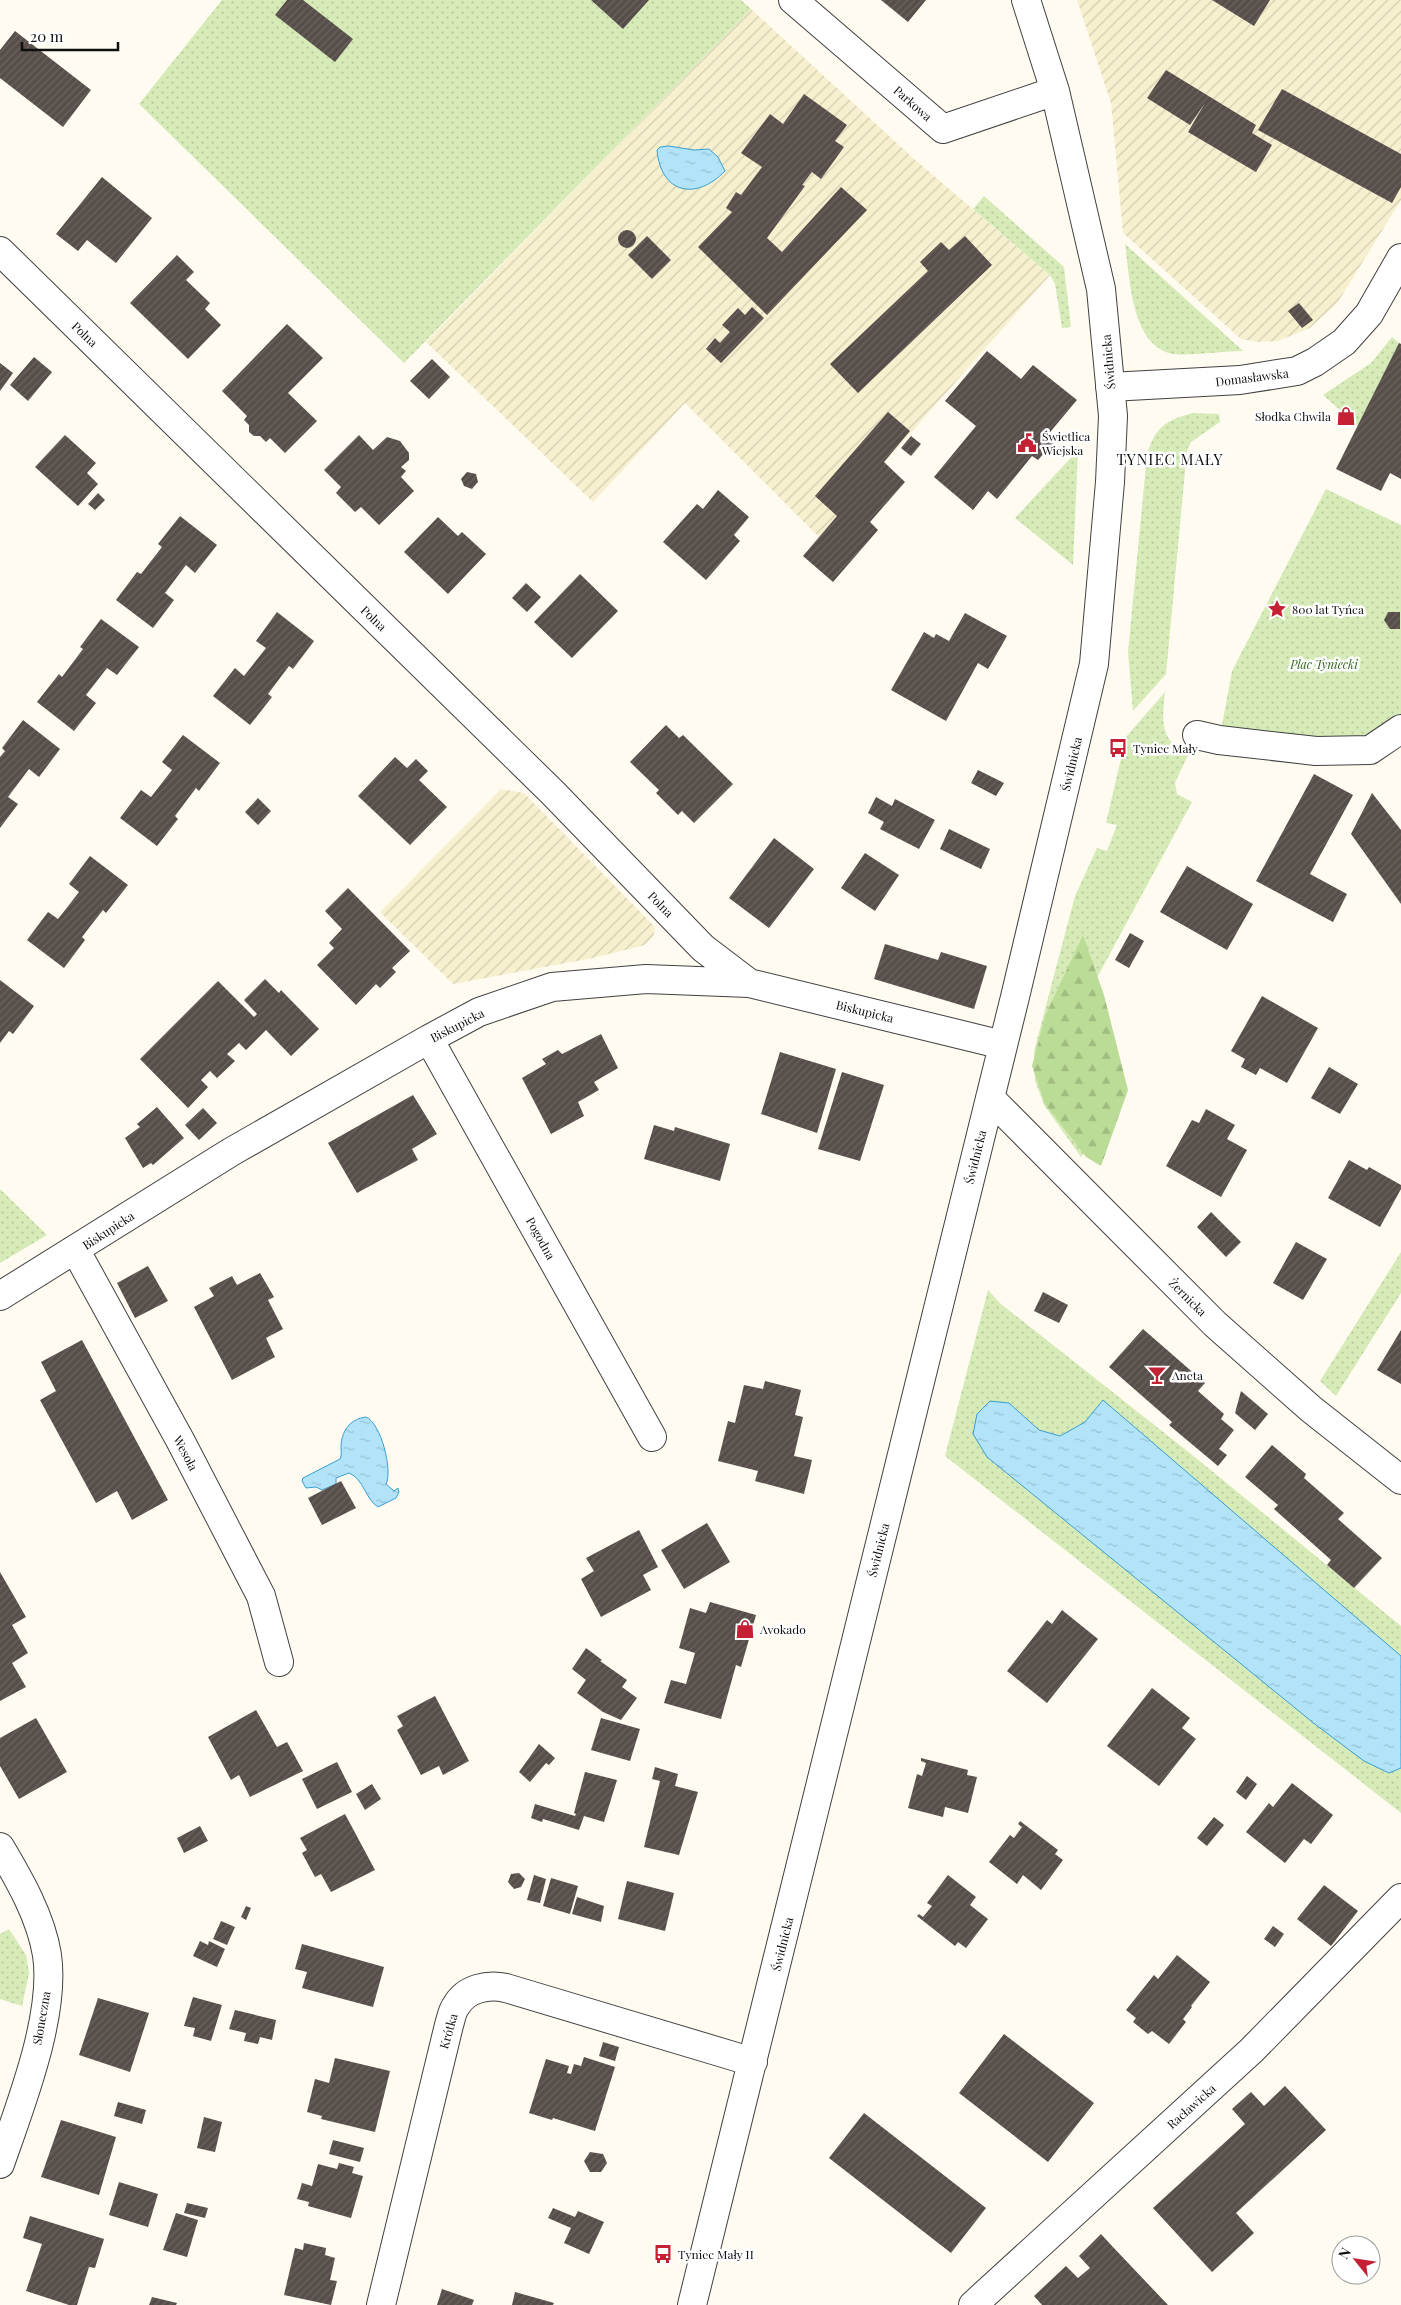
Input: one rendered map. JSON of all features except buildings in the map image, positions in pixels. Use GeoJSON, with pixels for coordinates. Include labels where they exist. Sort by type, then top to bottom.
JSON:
{"type":"FeatureCollection","features":[{"type":"Feature","properties":{"kind":"street","name":"Parkowa"},"geometry":{"type":"LineString","coordinates":[[793,0],[942,129],[1054,91]]}},
{"type":"Feature","properties":{"kind":"street","name":"Świdnicka"},"geometry":{"type":"LineString","coordinates":[[692,2305],[1073,760],[1094,664],[1111,467],[1113,416],[1101,289],[1054,91],[1026,0]]}},
{"type":"Feature","properties":{"kind":"street","name":"Polna"},"geometry":{"type":"LineString","coordinates":[[0,251],[553,794],[703,948],[749,983]]}},
{"type":"Feature","properties":{"kind":"street","name":"Domasławska"},"geometry":{"type":"LineString","coordinates":[[1110,387],[1240,380],[1297,371],[1316,362],[1344,342],[1369,314],[1398,269]]}},
{"type":"Feature","properties":{"kind":"street"},"geometry":{"type":"LineString","coordinates":[[1197,735],[1219,740],[1316,751],[1370,750],[1401,729]]}},
{"type":"Feature","properties":{"kind":"street","name":"Biskupicka"},"geometry":{"type":"LineString","coordinates":[[0,1296],[76,1251],[231,1152],[429,1039],[479,1012],[552,986],[646,978],[749,983],[1003,1045]]}},
{"type":"Feature","properties":{"kind":"street","name":"Pogodna"},"geometry":{"type":"LineString","coordinates":[[429,1039],[652,1436]]}},
{"type":"Feature","properties":{"kind":"street","name":"Żernicka"},"geometry":{"type":"LineString","coordinates":[[990,1098],[1215,1324],[1311,1409],[1401,1480]]}},
{"type":"Feature","properties":{"kind":"street","name":"Wesoła"},"geometry":{"type":"LineString","coordinates":[[76,1251],[180,1440],[261,1596],[279,1662]]}},
{"type":"Feature","properties":{"kind":"street","name":"Słoneczna"},"geometry":{"type":"LineString","coordinates":[[0,1847],[14,1870],[38,1921],[47,1955],[47,2000],[31,2073],[0,2164]]}},
{"type":"Feature","properties":{"kind":"street","name":"Racławicka"},"geometry":{"type":"LineString","coordinates":[[973,2305],[1252,2050],[1401,1898]]}},
{"type":"Feature","properties":{"kind":"street","name":"Krótka"},"geometry":{"type":"LineString","coordinates":[[381,2305],[448,2025],[456,2005],[472,1991],[493,1985],[506,1988],[752,2062]]}},
{"type":"Feature","properties":{"kind":"shaded area"},"geometry":{"type":"Polygon","coordinates":[[[1077,0],[1401,0],[1401,200],[1338,302],[1310,328],[1278,341],[1259,342],[1241,339],[1123,233],[1111,103],[1077,0]]]}},
{"type":"Feature","properties":{"kind":"shaded area"},"geometry":{"type":"Polygon","coordinates":[[[751,9],[913,158],[1050,275],[819,537],[685,403],[593,502],[426,342],[751,9]]]}},
{"type":"Feature","properties":{"kind":"shaded area"},"geometry":{"type":"Polygon","coordinates":[[[501,789],[524,793],[655,927],[654,935],[645,945],[593,958],[453,984],[380,912],[501,789]]]}},
{"type":"Feature","properties":{"kind":"green space"},"geometry":{"type":"Polygon","coordinates":[[[222,0],[741,0],[751,9],[404,363],[139,104],[222,0]]]}},
{"type":"Feature","properties":{"kind":"green space"},"geometry":{"type":"Polygon","coordinates":[[[984,196],[1064,267],[1071,327],[1062,328],[1055,284],[1050,275],[973,209],[984,196]]]}},
{"type":"Feature","properties":{"kind":"green space"},"geometry":{"type":"Polygon","coordinates":[[[1125,244],[1243,351],[1173,354],[1159,348],[1148,338],[1135,309],[1125,244]]]}},
{"type":"Feature","properties":{"kind":"green space"},"geometry":{"type":"Polygon","coordinates":[[[1392,337],[1399,343],[1358,426],[1323,395],[1371,363],[1392,337]]]}},
{"type":"Feature","properties":{"kind":"green space"},"geometry":{"type":"Polygon","coordinates":[[[1193,413],[1219,414],[1220,422],[1191,442],[1187,450],[1166,674],[1133,711],[1128,652],[1147,455],[1150,445],[1163,426],[1193,413]]]}},
{"type":"Feature","properties":{"kind":"green space"},"geometry":{"type":"Polygon","coordinates":[[[1078,450],[1073,565],[1015,518],[1078,450]]]}},
{"type":"Feature","properties":{"kind":"green space","name":"Plac Tyniecki"},"geometry":{"type":"Polygon","coordinates":[[[1326,489],[1401,525],[1401,716],[1375,732],[1355,740],[1221,731],[1232,671],[1326,489]]]}},
{"type":"Feature","properties":{"kind":"green space"},"geometry":{"type":"Polygon","coordinates":[[[1165,692],[1164,728],[1172,742],[1188,755],[1175,783],[1177,794],[1192,802],[1052,1061],[1086,1151],[1081,1157],[1044,1105],[1035,1081],[1034,1051],[1075,896],[1097,848],[1107,851],[1117,825],[1106,823],[1126,737],[1165,692]]]}},
{"type":"Feature","properties":{"kind":"green space"},"geometry":{"type":"Polygon","coordinates":[[[1083,935],[1104,995],[1128,1090],[1101,1166],[1086,1157],[1045,1104],[1032,1066],[1045,1016],[1083,935]]]}},
{"type":"Feature","properties":{"kind":"green space"},"geometry":{"type":"Polygon","coordinates":[[[0,1189],[47,1235],[0,1263],[0,1189]]]}},
{"type":"Feature","properties":{"kind":"green space"},"geometry":{"type":"Polygon","coordinates":[[[1401,1252],[1401,1293],[1336,1396],[1320,1381],[1401,1252]]]}},
{"type":"Feature","properties":{"kind":"green space"},"geometry":{"type":"Polygon","coordinates":[[[988,1290],[1001,1304],[1191,1454],[1401,1626],[1401,1656],[1103,1400],[1085,1422],[1060,1436],[1039,1430],[1009,1403],[987,1457],[1316,1725],[1364,1761],[1389,1773],[1401,1768],[1401,1813],[945,1456],[988,1290]]]}},
{"type":"Feature","properties":{"kind":"green space"},"geometry":{"type":"Polygon","coordinates":[[[9,1929],[26,1955],[29,1973],[22,2006],[0,1999],[0,1934],[9,1929]]]}},
{"type":"Feature","properties":{"kind":"water"},"geometry":{"type":"Polygon","coordinates":[[[669,146],[694,150],[709,149],[718,157],[725,171],[714,181],[703,187],[682,188],[673,184],[665,176],[660,165],[657,150],[660,147],[669,146]]]}},
{"type":"Feature","properties":{"kind":"water"},"geometry":{"type":"Polygon","coordinates":[[[1103,1400],[1401,1656],[1401,1768],[1389,1773],[1364,1761],[1316,1725],[987,1457],[973,1434],[977,1414],[990,1401],[1009,1403],[1039,1430],[1060,1436],[1085,1422],[1103,1400]]]}},
{"type":"Feature","properties":{"kind":"water"},"geometry":{"type":"Polygon","coordinates":[[[366,1417],[371,1421],[381,1437],[387,1459],[388,1478],[386,1484],[394,1491],[398,1488],[399,1492],[396,1498],[378,1507],[370,1499],[358,1480],[349,1473],[336,1478],[336,1484],[322,1490],[316,1487],[306,1488],[302,1481],[303,1478],[340,1459],[341,1442],[345,1431],[355,1420],[366,1417]]]}},
{"type":"Feature","properties":{"kind":"place","name":"Słodka Chwila"},"geometry":{"type":"Point","coordinates":[1346,416]}},
{"type":"Feature","properties":{"kind":"place","name":"Świetlica Wiejska"},"geometry":{"type":"Point","coordinates":[1027,443]}},
{"type":"Feature","properties":{"kind":"place","name":"800 lat Tyńca"},"geometry":{"type":"Point","coordinates":[1277,609]}},
{"type":"Feature","properties":{"kind":"place","name":"Tyniec Mały"},"geometry":{"type":"Point","coordinates":[1118,748]}},
{"type":"Feature","properties":{"kind":"place","name":"Aneta"},"geometry":{"type":"Point","coordinates":[1157,1375]}},
{"type":"Feature","properties":{"kind":"place","name":"Avokado"},"geometry":{"type":"Point","coordinates":[745,1629]}},
{"type":"Feature","properties":{"kind":"place","name":"Tyniec Mały II"},"geometry":{"type":"Point","coordinates":[663,2254]}},
{"type":"Feature","properties":{"kind":"district","name":"TYNIEC MAŁY"},"geometry":{"type":"Point","coordinates":[1170,459]}}]}
